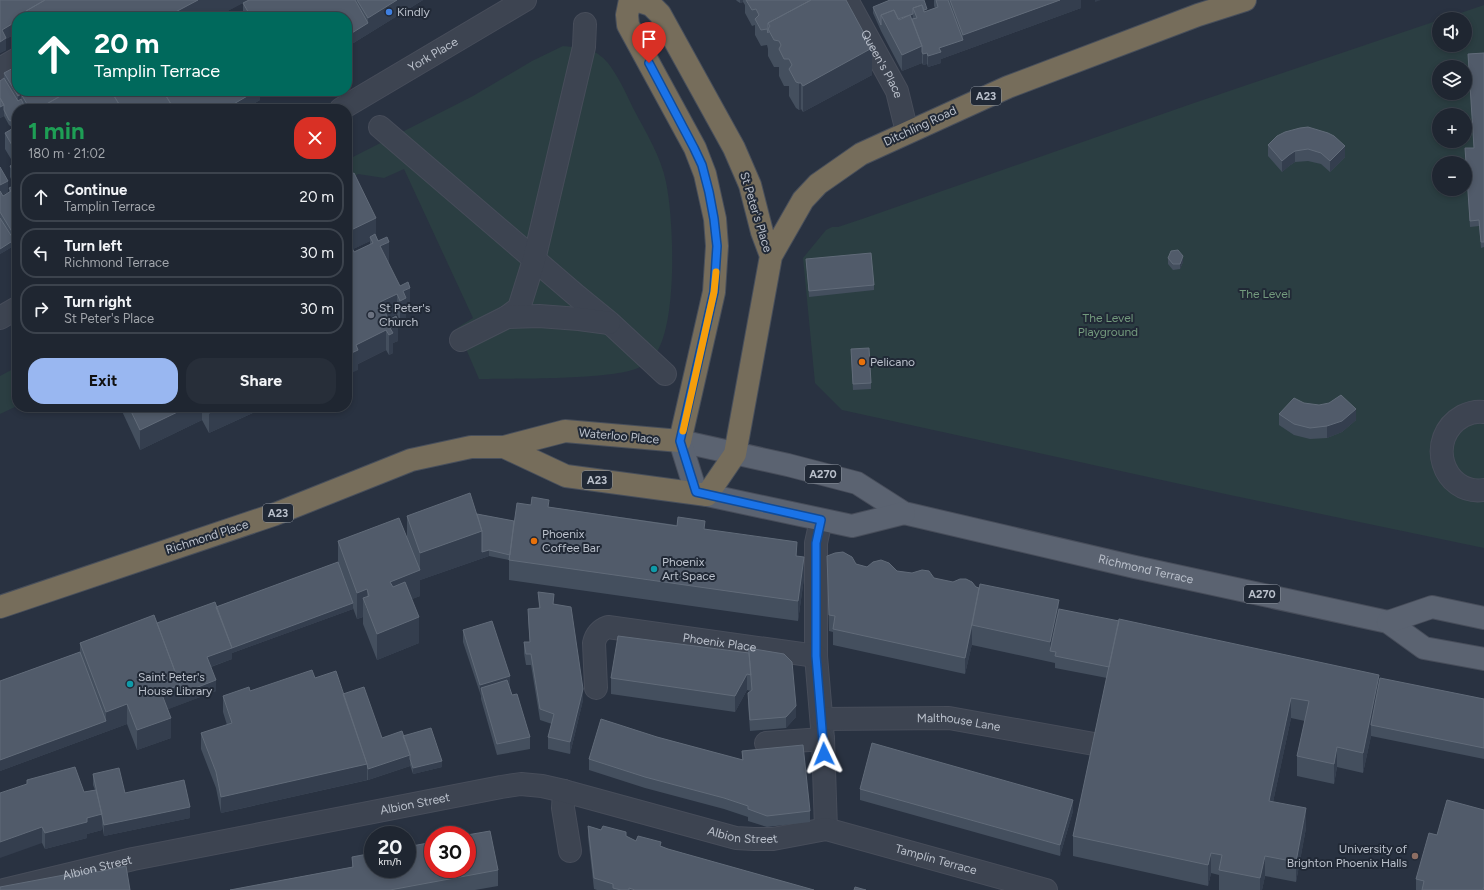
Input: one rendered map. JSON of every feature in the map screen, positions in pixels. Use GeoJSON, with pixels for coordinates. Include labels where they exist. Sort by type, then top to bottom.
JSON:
{"type":"FeatureCollection","features":[{"type":"Feature","properties":{"kind":"highway"},"geometry":{"type":"LineString","coordinates":[[630,0],[627,15],[628,25],[694,148],[705,174],[714,219],[717,246],[714,292],[680,441]]}},
{"type":"Feature","properties":{"kind":"highway","name":"St Peter's Place"},"geometry":{"type":"LineString","coordinates":[[636,0],[651,5],[660,14],[734,148],[750,185],[762,232],[771,256],[735,454],[701,494]]}},
{"type":"Feature","properties":{"kind":"highway","name":"Ditchling Road"},"geometry":{"type":"LineString","coordinates":[[771,256],[803,200],[818,184],[841,166],[861,154],[1008,87],[1198,8],[1245,0]]}},
{"type":"Feature","properties":{"kind":"highway","name":"Waterloo Place"},"geometry":{"type":"LineString","coordinates":[[411,460],[471,448],[504,448],[565,431],[680,441]]}},
{"type":"Feature","properties":{"kind":"highway","name":"Waterloo Place"},"geometry":{"type":"LineString","coordinates":[[504,448],[566,476],[701,494]]}},
{"type":"Feature","properties":{"kind":"highway","name":"Richmond Place"},"geometry":{"type":"LineString","coordinates":[[0,607],[272,515],[411,460]]}},
{"type":"Feature","properties":{"kind":"main road","name":"Waterloo Place"},"geometry":{"type":"LineString","coordinates":[[680,441],[735,454]]}},
{"type":"Feature","properties":{"kind":"main road"},"geometry":{"type":"LineString","coordinates":[[680,441],[701,494]]}},
{"type":"Feature","properties":{"kind":"main road","name":"Richmond Terrace"},"geometry":{"type":"LineString","coordinates":[[735,454],[788,465],[857,483],[904,513],[1135,567],[1388,622],[1424,648],[1484,659]]}},
{"type":"Feature","properties":{"kind":"main road","name":"Richmond Terrace"},"geometry":{"type":"LineString","coordinates":[[701,494],[852,526],[904,513]]}},
{"type":"Feature","properties":{"kind":"main road"},"geometry":{"type":"LineString","coordinates":[[1388,622],[1432,607],[1484,618]]}},
{"type":"Feature","properties":{"kind":"street","name":"York Place"},"geometry":{"type":"LineString","coordinates":[[349,104],[525,0]]}},
{"type":"Feature","properties":{"kind":"street","name":"Queen's Place"},"geometry":{"type":"LineString","coordinates":[[847,0],[897,91],[908,132]]}},
{"type":"Feature","properties":{"kind":"street"},"geometry":{"type":"LineString","coordinates":[[460,340],[507,317],[519,308],[534,260],[584,46],[585,24]]}},
{"type":"Feature","properties":{"kind":"street"},"geometry":{"type":"LineString","coordinates":[[0,69],[12,62]]}},
{"type":"Feature","properties":{"kind":"street"},"geometry":{"type":"LineString","coordinates":[[380,127],[610,324],[665,374]]}},
{"type":"Feature","properties":{"kind":"street"},"geometry":{"type":"LineString","coordinates":[[0,318],[12,311]]}},
{"type":"Feature","properties":{"kind":"street"},"geometry":{"type":"LineString","coordinates":[[507,317],[550,316],[610,324]]}},
{"type":"Feature","properties":{"kind":"street"},"geometry":{"type":"LineString","coordinates":[[1484,412],[1468,414],[1456,420],[1447,431],[1442,443],[1441,457],[1446,470],[1454,481],[1466,488],[1479,491],[1484,490]]}},
{"type":"Feature","properties":{"kind":"street"},"geometry":{"type":"LineString","coordinates":[[821,520],[816,543],[816,656],[822,729],[826,829]]}},
{"type":"Feature","properties":{"kind":"street","name":"Phoenix Place"},"geometry":{"type":"LineString","coordinates":[[596,688],[594,643],[595,638],[600,631],[608,627],[816,656]]}},
{"type":"Feature","properties":{"kind":"street","name":"Malthouse Lane"},"geometry":{"type":"LineString","coordinates":[[822,729],[949,718],[1094,744]]}},
{"type":"Feature","properties":{"kind":"street"},"geometry":{"type":"LineString","coordinates":[[766,743],[822,729]]}},
{"type":"Feature","properties":{"kind":"street","name":"Albion Street"},"geometry":{"type":"LineString","coordinates":[[4,890],[133,859],[521,784],[542,786],[564,791],[736,838],[773,838],[826,829]]}},
{"type":"Feature","properties":{"kind":"street"},"geometry":{"type":"LineString","coordinates":[[564,791],[563,808],[570,852]]}},
{"type":"Feature","properties":{"kind":"street","name":"Tamplin Terrace"},"geometry":{"type":"LineString","coordinates":[[826,829],[1046,890]]}},
{"type":"Feature","properties":{"kind":"green space","name":"The Level"},"geometry":{"type":"Polygon","coordinates":[[[1484,5],[1484,548],[1230,495],[842,410],[815,383],[803,258],[826,230],[862,219],[1194,103],[1432,22],[1432,52],[1472,52],[1472,12],[1464,12],[1484,5]]]}},
{"type":"Feature","properties":{"kind":"green space"},"geometry":{"type":"Polygon","coordinates":[[[563,46],[572,47],[585,53],[592,50],[602,57],[608,63],[622,85],[652,144],[664,172],[669,199],[672,243],[671,292],[668,315],[664,335],[658,350],[643,365],[632,370],[614,374],[565,378],[479,379],[457,328],[473,318],[404,169],[384,178],[358,174],[352,178],[352,157],[473,96],[532,61],[563,46]]]}},
{"type":"Feature","properties":{"kind":"green space"},"geometry":{"type":"Polygon","coordinates":[[[12,370],[12,408],[0,414],[0,376],[12,370]]]}},
{"type":"Feature","properties":{"kind":"building"},"geometry":{"type":"Polygon","coordinates":[[[0,0],[45,0],[26,12],[12,12],[12,24],[2,30],[6,38],[0,42],[0,0]]]}},
{"type":"Feature","properties":{"kind":"building"},"geometry":{"type":"Polygon","coordinates":[[[45,0],[198,0],[175,12],[26,11],[45,0]]]}},
{"type":"Feature","properties":{"kind":"building"},"geometry":{"type":"Polygon","coordinates":[[[249,0],[355,0],[368,23],[352,33],[352,12],[248,12],[243,3],[249,0]]]}},
{"type":"Feature","properties":{"kind":"building"},"geometry":{"type":"Polygon","coordinates":[[[357,0],[397,0],[368,18],[357,0]]]}},
{"type":"Feature","properties":{"kind":"building"},"geometry":{"type":"Polygon","coordinates":[[[746,0],[811,0],[768,23],[768,33],[767,29],[761,30],[755,19],[759,15],[756,9],[752,10],[746,0]]]}},
{"type":"Feature","properties":{"kind":"building"},"geometry":{"type":"Polygon","coordinates":[[[811,0],[846,0],[872,48],[803,86],[801,83],[796,82],[789,69],[792,65],[789,59],[784,59],[779,49],[781,45],[779,41],[774,40],[768,29],[770,26],[768,23],[811,0]]]}},
{"type":"Feature","properties":{"kind":"building"},"geometry":{"type":"Polygon","coordinates":[[[890,0],[924,0],[927,9],[924,10],[922,5],[913,8],[913,14],[898,19],[894,10],[881,15],[881,25],[873,7],[890,0]]]}},
{"type":"Feature","properties":{"kind":"building"},"geometry":{"type":"Polygon","coordinates":[[[936,0],[948,0],[963,40],[939,48],[941,52],[928,56],[927,53],[923,54],[922,52],[922,46],[912,19],[917,18],[913,8],[922,5],[924,12],[938,7],[936,0]]]}},
{"type":"Feature","properties":{"kind":"building"},"geometry":{"type":"Polygon","coordinates":[[[950,0],[1060,0],[963,35],[950,0]]]}},
{"type":"Feature","properties":{"kind":"building"},"geometry":{"type":"Polygon","coordinates":[[[894,10],[899,20],[910,15],[922,46],[902,55],[881,15],[894,10]]]}},
{"type":"Feature","properties":{"kind":"building"},"geometry":{"type":"Polygon","coordinates":[[[1484,53],[1484,242],[1481,242],[1479,220],[1470,221],[1468,196],[1472,196],[1472,156],[1466,156],[1465,148],[1474,148],[1471,100],[1472,60],[1468,60],[1468,54],[1484,53]]]}},
{"type":"Feature","properties":{"kind":"building"},"geometry":{"type":"Polygon","coordinates":[[[12,69],[12,86],[4,73],[12,69]]]}},
{"type":"Feature","properties":{"kind":"building"},"geometry":{"type":"Polygon","coordinates":[[[4,78],[12,91],[12,96],[15,96],[18,101],[21,99],[24,104],[12,104],[12,122],[9,120],[0,98],[0,81],[4,78]]]}},
{"type":"Feature","properties":{"kind":"building"},"geometry":{"type":"Polygon","coordinates":[[[22,96],[60,96],[46,104],[27,104],[22,96]]]}},
{"type":"Feature","properties":{"kind":"building"},"geometry":{"type":"Polygon","coordinates":[[[61,96],[114,96],[119,104],[47,104],[61,96]]]}},
{"type":"Feature","properties":{"kind":"building"},"geometry":{"type":"Polygon","coordinates":[[[114,96],[166,96],[171,104],[119,104],[114,96]]]}},
{"type":"Feature","properties":{"kind":"building"},"geometry":{"type":"Polygon","coordinates":[[[166,96],[247,96],[234,104],[171,104],[166,96]]]}},
{"type":"Feature","properties":{"kind":"building"},"geometry":{"type":"Polygon","coordinates":[[[0,98],[4,105],[0,107],[0,98]]]}},
{"type":"Feature","properties":{"kind":"building"},"geometry":{"type":"Polygon","coordinates":[[[1308,127],[1334,136],[1345,146],[1330,161],[1321,153],[1308,149],[1295,151],[1282,161],[1268,145],[1277,136],[1285,132],[1308,127]]]}},
{"type":"Feature","properties":{"kind":"building"},"geometry":{"type":"Polygon","coordinates":[[[12,129],[12,145],[5,133],[12,129]]]}},
{"type":"Feature","properties":{"kind":"building"},"geometry":{"type":"Polygon","coordinates":[[[0,167],[8,181],[0,185],[0,167]]]}},
{"type":"Feature","properties":{"kind":"building"},"geometry":{"type":"Polygon","coordinates":[[[354,173],[376,218],[352,230],[352,174],[354,173]]]}},
{"type":"Feature","properties":{"kind":"building"},"geometry":{"type":"Polygon","coordinates":[[[12,186],[12,232],[0,212],[0,191],[3,196],[11,191],[9,188],[12,186]]]}},
{"type":"Feature","properties":{"kind":"building"},"geometry":{"type":"Polygon","coordinates":[[[0,218],[12,237],[12,241],[0,249],[0,218]]]}},
{"type":"Feature","properties":{"kind":"building"},"geometry":{"type":"Polygon","coordinates":[[[375,234],[378,241],[387,237],[389,242],[380,246],[400,286],[408,282],[410,288],[403,291],[406,298],[400,301],[397,294],[380,302],[389,320],[396,316],[398,321],[391,324],[392,327],[390,328],[393,333],[389,335],[386,330],[356,345],[358,350],[352,353],[352,248],[354,252],[373,243],[370,237],[375,234]]]}},
{"type":"Feature","properties":{"kind":"building"},"geometry":{"type":"Polygon","coordinates":[[[1178,250],[1183,256],[1180,264],[1173,264],[1168,258],[1171,251],[1178,250]]]}},
{"type":"Feature","properties":{"kind":"building"},"geometry":{"type":"Polygon","coordinates":[[[871,253],[874,285],[809,291],[806,259],[871,253]]]}},
{"type":"Feature","properties":{"kind":"building"},"geometry":{"type":"Polygon","coordinates":[[[869,348],[871,383],[853,384],[851,349],[869,348]]]}},
{"type":"Feature","properties":{"kind":"building"},"geometry":{"type":"Polygon","coordinates":[[[1341,395],[1356,409],[1342,421],[1327,426],[1310,428],[1294,424],[1279,414],[1294,398],[1304,403],[1319,405],[1329,403],[1341,395]]]}},
{"type":"Feature","properties":{"kind":"building"},"geometry":{"type":"Polygon","coordinates":[[[131,412],[178,412],[140,430],[131,412]]]}},
{"type":"Feature","properties":{"kind":"building"},"geometry":{"type":"Polygon","coordinates":[[[470,493],[482,531],[420,553],[407,516],[470,493]]]}},
{"type":"Feature","properties":{"kind":"building","name":"Phoenix Art Space"},"geometry":{"type":"Polygon","coordinates":[[[532,497],[549,500],[548,507],[677,526],[678,517],[705,521],[704,529],[797,542],[796,556],[804,557],[798,601],[509,560],[517,503],[531,505],[532,497]]]}},
{"type":"Feature","properties":{"kind":"building"},"geometry":{"type":"Polygon","coordinates":[[[477,514],[514,521],[510,555],[489,550],[482,552],[482,531],[477,514]]]}},
{"type":"Feature","properties":{"kind":"building"},"geometry":{"type":"Polygon","coordinates":[[[399,518],[420,570],[390,582],[393,587],[405,582],[419,617],[377,634],[363,598],[369,596],[367,589],[357,593],[338,541],[399,518]]]}},
{"type":"Feature","properties":{"kind":"building"},"geometry":{"type":"Polygon","coordinates":[[[843,552],[852,557],[856,564],[867,567],[873,562],[881,560],[889,563],[897,571],[912,573],[922,570],[929,571],[934,578],[953,582],[960,579],[966,579],[979,588],[965,658],[833,629],[835,616],[829,615],[827,556],[843,552]]]}},
{"type":"Feature","properties":{"kind":"building"},"geometry":{"type":"Polygon","coordinates":[[[338,562],[353,603],[232,648],[216,607],[338,562]]]}},
{"type":"Feature","properties":{"kind":"building"},"geometry":{"type":"Polygon","coordinates":[[[980,584],[1059,600],[1050,642],[972,625],[980,584]]]}},
{"type":"Feature","properties":{"kind":"building"},"geometry":{"type":"Polygon","coordinates":[[[538,592],[554,594],[553,604],[571,607],[583,689],[570,742],[548,737],[554,714],[540,709],[531,654],[526,654],[524,642],[530,642],[528,609],[540,608],[538,592]]]}},
{"type":"Feature","properties":{"kind":"building"},"geometry":{"type":"Polygon","coordinates":[[[215,602],[232,648],[207,657],[216,680],[180,694],[180,685],[157,623],[215,602]]]}},
{"type":"Feature","properties":{"kind":"building"},"geometry":{"type":"Polygon","coordinates":[[[1059,609],[1119,621],[1109,667],[1055,656],[1056,652],[1050,651],[1059,609]]]}},
{"type":"Feature","properties":{"kind":"building","name":"Saint Peter's House Library"},"geometry":{"type":"Polygon","coordinates":[[[154,615],[180,685],[161,692],[171,718],[137,730],[127,704],[106,712],[80,643],[154,615]]]}},
{"type":"Feature","properties":{"kind":"building"},"geometry":{"type":"Polygon","coordinates":[[[1119,619],[1379,675],[1363,753],[1337,747],[1334,764],[1297,756],[1309,701],[1291,698],[1269,801],[1306,808],[1296,862],[1265,856],[1260,878],[1219,870],[1222,855],[1211,853],[1208,865],[1073,836],[1119,619]]]}},
{"type":"Feature","properties":{"kind":"building"},"geometry":{"type":"Polygon","coordinates":[[[492,621],[510,676],[480,685],[463,630],[492,621]]]}},
{"type":"Feature","properties":{"kind":"building"},"geometry":{"type":"Polygon","coordinates":[[[618,636],[749,653],[751,675],[747,674],[735,696],[611,678],[618,636]]]}},
{"type":"Feature","properties":{"kind":"building"},"geometry":{"type":"Polygon","coordinates":[[[748,648],[784,654],[792,662],[796,706],[786,717],[750,720],[748,693],[752,690],[748,648]]]}},
{"type":"Feature","properties":{"kind":"building"},"geometry":{"type":"Polygon","coordinates":[[[80,652],[106,721],[0,760],[0,681],[80,652]]]}},
{"type":"Feature","properties":{"kind":"building"},"geometry":{"type":"Polygon","coordinates":[[[312,670],[315,678],[336,671],[367,764],[221,797],[216,772],[201,733],[232,723],[223,696],[249,687],[250,691],[312,670]]]}},
{"type":"Feature","properties":{"kind":"building"},"geometry":{"type":"Polygon","coordinates":[[[1380,678],[1484,699],[1484,748],[1371,725],[1380,678]]]}},
{"type":"Feature","properties":{"kind":"building"},"geometry":{"type":"Polygon","coordinates":[[[507,680],[512,695],[517,694],[530,737],[497,744],[481,688],[507,680]]]}},
{"type":"Feature","properties":{"kind":"building"},"geometry":{"type":"Polygon","coordinates":[[[364,687],[382,738],[402,731],[410,755],[368,769],[343,694],[364,687]]]}},
{"type":"Feature","properties":{"kind":"building"},"geometry":{"type":"Polygon","coordinates":[[[601,719],[657,737],[743,760],[742,751],[803,745],[810,811],[767,816],[748,809],[748,806],[724,798],[645,777],[589,759],[601,719]]]}},
{"type":"Feature","properties":{"kind":"building"},"geometry":{"type":"Polygon","coordinates":[[[431,728],[442,761],[413,768],[403,736],[431,728]]]}},
{"type":"Feature","properties":{"kind":"building"},"geometry":{"type":"Polygon","coordinates":[[[872,743],[1073,800],[1060,845],[860,789],[872,743]]]}},
{"type":"Feature","properties":{"kind":"building"},"geometry":{"type":"Polygon","coordinates":[[[75,767],[84,792],[96,790],[102,814],[87,818],[87,822],[45,833],[42,827],[0,842],[0,793],[27,784],[27,780],[75,767]]]}},
{"type":"Feature","properties":{"kind":"building"},"geometry":{"type":"Polygon","coordinates":[[[119,768],[125,793],[184,780],[190,807],[104,825],[93,774],[119,768]]]}},
{"type":"Feature","properties":{"kind":"building"},"geometry":{"type":"Polygon","coordinates":[[[1447,800],[1484,810],[1483,890],[1422,890],[1424,881],[1416,879],[1429,833],[1437,835],[1447,800]]]}},
{"type":"Feature","properties":{"kind":"building"},"geometry":{"type":"Polygon","coordinates":[[[588,826],[601,830],[603,826],[626,832],[626,836],[636,841],[638,836],[661,842],[660,846],[668,849],[814,890],[635,890],[629,888],[629,890],[621,890],[613,888],[613,884],[594,878],[588,826]]]}},
{"type":"Feature","properties":{"kind":"building"},"geometry":{"type":"Polygon","coordinates":[[[490,831],[498,870],[476,874],[476,833],[490,831]]]}},
{"type":"Feature","properties":{"kind":"building"},"geometry":{"type":"Polygon","coordinates":[[[424,844],[424,878],[455,878],[390,890],[230,890],[353,867],[352,857],[364,855],[364,878],[416,878],[416,845],[424,844]]]}},
{"type":"Feature","properties":{"kind":"building"},"geometry":{"type":"Polygon","coordinates":[[[126,866],[130,890],[0,890],[0,887],[96,869],[97,872],[126,866]]]}},
{"type":"Feature","properties":{"kind":"building"},"geometry":{"type":"Polygon","coordinates":[[[855,887],[866,890],[854,890],[855,887]]]}},
{"type":"Feature","properties":{"kind":"slow traffic"},"geometry":{"type":"LineString","coordinates":[[683,431],[714,292],[716,272]]}},
{"type":"Feature","properties":{"kind":"place","name":"Kindly"},"geometry":{"type":"Point","coordinates":[389,12]}},
{"type":"Feature","properties":{"kind":"place","name":"St Peter's Church"},"geometry":{"type":"Point","coordinates":[371,315]}},
{"type":"Feature","properties":{"kind":"place","name":"Pelicano"},"geometry":{"type":"Point","coordinates":[862,362]}},
{"type":"Feature","properties":{"kind":"place","name":"Phoenix Coffee Bar"},"geometry":{"type":"Point","coordinates":[534,541]}},
{"type":"Feature","properties":{"kind":"place","name":"Phoenix Art Space"},"geometry":{"type":"Point","coordinates":[654,569]}},
{"type":"Feature","properties":{"kind":"place","name":"Saint Peter's House Library"},"geometry":{"type":"Point","coordinates":[130,684]}},
{"type":"Feature","properties":{"kind":"place","name":"University of Brighton Phoenix Halls"},"geometry":{"type":"Point","coordinates":[1415,856]}},
{"type":"Feature","properties":{"kind":"route"},"geometry":{"type":"LineString","coordinates":[[649,63],[702,165],[714,219],[717,246],[714,292],[680,441],[696,492],[821,520],[816,543],[816,656],[824,754]]}},
{"type":"Feature","properties":{"kind":"park label","name":"The Level Playground"},"geometry":{"type":"Point","coordinates":[1108,325]}}]}
